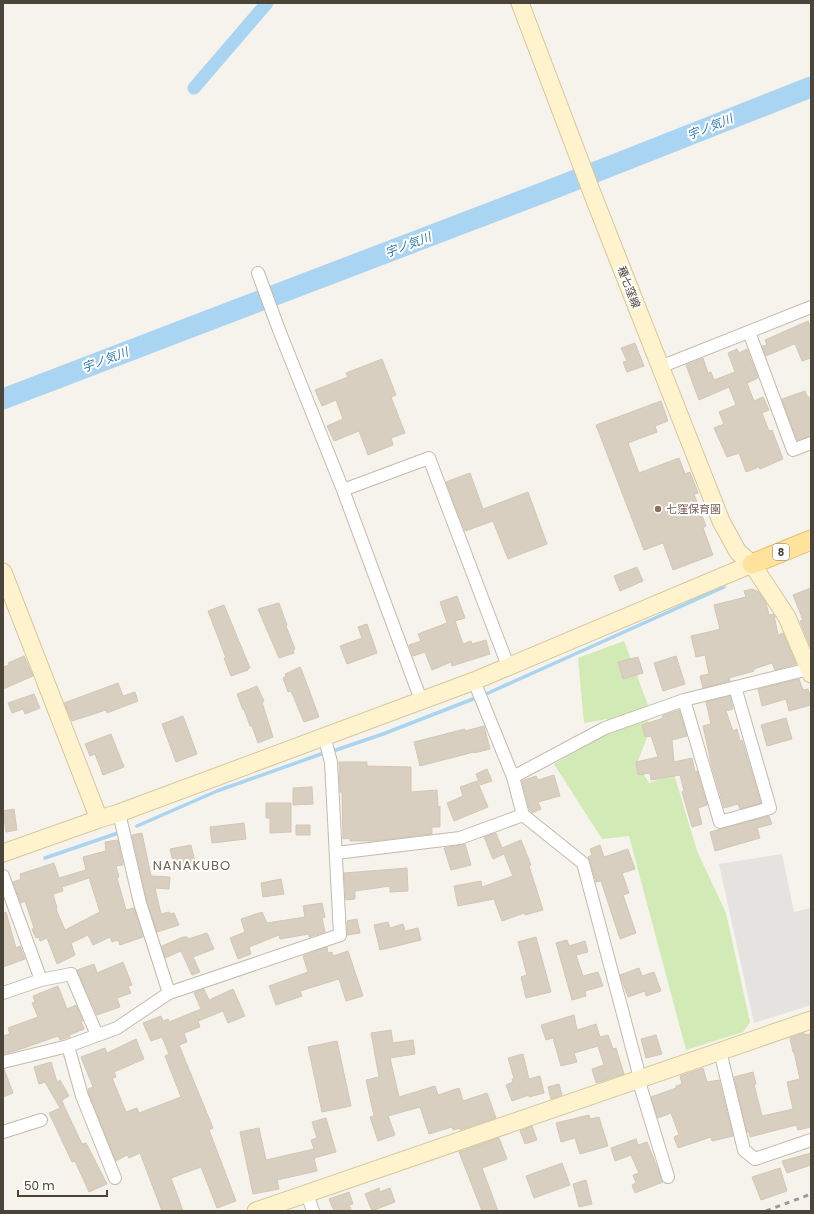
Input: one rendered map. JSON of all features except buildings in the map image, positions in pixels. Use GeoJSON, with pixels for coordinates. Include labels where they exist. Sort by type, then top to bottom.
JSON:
{"type":"FeatureCollection","features":[{"type":"Feature","properties":{"kind":"main road","name":"8"},"geometry":{"type":"LineString","coordinates":[[752,564],[811,540]]}},
{"type":"Feature","properties":{"kind":"street","name":"種七窪線"},"geometry":{"type":"LineString","coordinates":[[520,3],[594,198],[721,521],[738,552],[752,564],[787,617],[810,671]]}},
{"type":"Feature","properties":{"kind":"street"},"geometry":{"type":"LineString","coordinates":[[258,273],[279,330],[343,490],[421,700]]}},
{"type":"Feature","properties":{"kind":"street"},"geometry":{"type":"LineString","coordinates":[[660,367],[811,307]]}},
{"type":"Feature","properties":{"kind":"street"},"geometry":{"type":"LineString","coordinates":[[749,332],[793,450],[811,443]]}},
{"type":"Feature","properties":{"kind":"street"},"geometry":{"type":"LineString","coordinates":[[343,490],[429,458],[508,666]]}},
{"type":"Feature","properties":{"kind":"street"},"geometry":{"type":"LineString","coordinates":[[3,853],[119,813],[474,681],[752,564]]}},
{"type":"Feature","properties":{"kind":"street"},"geometry":{"type":"LineString","coordinates":[[3,572],[98,819]]}},
{"type":"Feature","properties":{"kind":"street"},"geometry":{"type":"LineString","coordinates":[[513,777],[605,728],[684,700],[735,687],[810,671]]}},
{"type":"Feature","properties":{"kind":"street"},"geometry":{"type":"LineString","coordinates":[[474,681],[513,777],[523,815],[583,863],[640,1078],[640,1086],[668,1176]]}},
{"type":"Feature","properties":{"kind":"street"},"geometry":{"type":"LineString","coordinates":[[684,700],[720,822],[770,808],[735,687]]}},
{"type":"Feature","properties":{"kind":"street"},"geometry":{"type":"LineString","coordinates":[[3,1062],[68,1046],[117,1028],[169,993],[340,935],[331,762],[324,736]]}},
{"type":"Feature","properties":{"kind":"street"},"geometry":{"type":"LineString","coordinates":[[119,813],[140,903],[169,993]]}},
{"type":"Feature","properties":{"kind":"street"},"geometry":{"type":"LineString","coordinates":[[336,853],[460,838],[523,815]]}},
{"type":"Feature","properties":{"kind":"street"},"geometry":{"type":"LineString","coordinates":[[3,876],[41,980]]}},
{"type":"Feature","properties":{"kind":"street"},"geometry":{"type":"LineString","coordinates":[[3,994],[41,980],[71,974],[96,1035]]}},
{"type":"Feature","properties":{"kind":"street"},"geometry":{"type":"LineString","coordinates":[[256,1211],[811,1020]]}},
{"type":"Feature","properties":{"kind":"street"},"geometry":{"type":"LineString","coordinates":[[68,1046],[82,1096],[115,1178]]}},
{"type":"Feature","properties":{"kind":"street"},"geometry":{"type":"LineString","coordinates":[[720,1051],[744,1150],[755,1159],[811,1140]]}},
{"type":"Feature","properties":{"kind":"street"},"geometry":{"type":"LineString","coordinates":[[3,1132],[41,1120]]}},
{"type":"Feature","properties":{"kind":"street"},"geometry":{"type":"LineString","coordinates":[[307,1194],[313,1211]]}},
{"type":"Feature","properties":{"kind":"green space"},"geometry":{"type":"Polygon","coordinates":[[[624,641],[649,708],[648,735],[637,763],[649,783],[674,774],[697,851],[726,913],[750,1022],[743,1032],[686,1050],[629,836],[602,839],[554,764],[611,731],[607,719],[584,723],[578,658],[624,641]]]}},
{"type":"Feature","properties":{"kind":"shaded area"},"geometry":{"type":"Polygon","coordinates":[[[782,854],[794,912],[811,908],[811,1005],[754,1023],[719,864],[782,854]]]}},
{"type":"Feature","properties":{"kind":"waterway"},"geometry":{"type":"LineString","coordinates":[[194,88],[267,3]]}},
{"type":"Feature","properties":{"kind":"waterway","name":"宇ノ気川"},"geometry":{"type":"LineString","coordinates":[[3,399],[550,190],[811,87]]}},
{"type":"Feature","properties":{"kind":"waterway"},"geometry":{"type":"LineString","coordinates":[[486,694],[724,587]]}},
{"type":"Feature","properties":{"kind":"waterway"},"geometry":{"type":"LineString","coordinates":[[333,751],[383,734],[473,699]]}},
{"type":"Feature","properties":{"kind":"waterway"},"geometry":{"type":"LineString","coordinates":[[137,826],[217,791],[324,753]]}},
{"type":"Feature","properties":{"kind":"waterway"},"geometry":{"type":"LineString","coordinates":[[45,858],[118,833]]}},
{"type":"Feature","properties":{"kind":"railway"},"geometry":{"type":"LineString","coordinates":[[766,1211],[811,1194]]}},
{"type":"Feature","properties":{"kind":"place","name":"七窪保育園"},"geometry":{"type":"Point","coordinates":[658,509]}},
{"type":"Feature","properties":{"kind":"district","name":"NANAKUBO"},"geometry":{"type":"Point","coordinates":[192,865]}}]}
